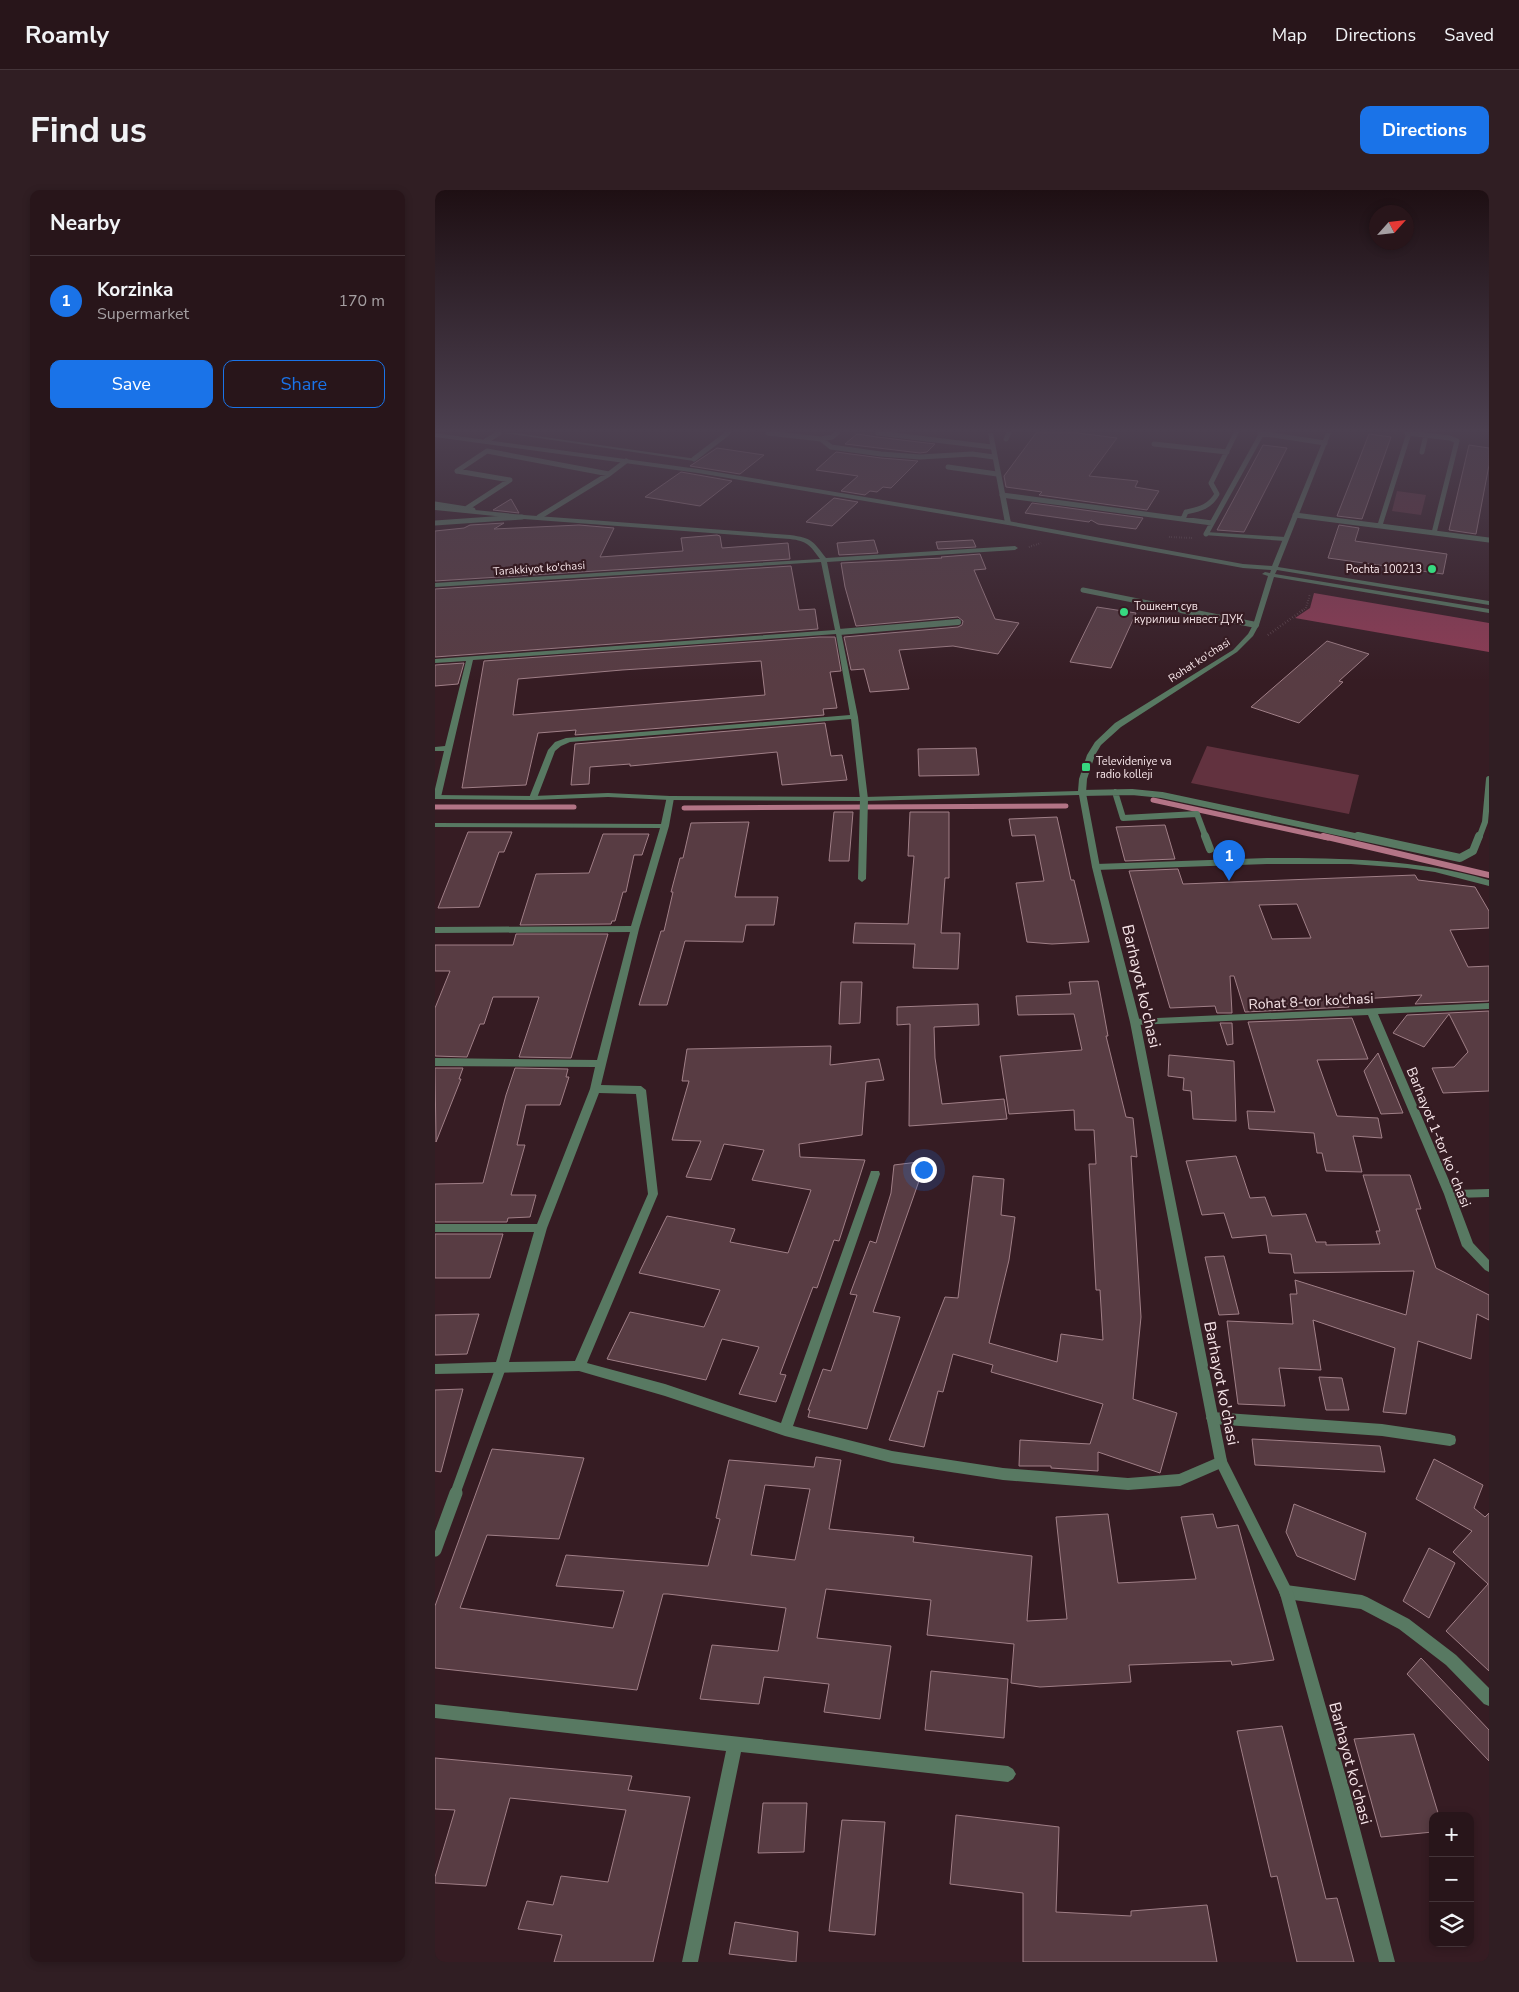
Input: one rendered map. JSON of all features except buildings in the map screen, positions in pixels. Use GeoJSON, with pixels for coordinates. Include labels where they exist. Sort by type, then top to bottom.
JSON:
{"type":"FeatureCollection","features":[{"type":"Feature","properties":{"kind":"street"},"geometry":{"type":"LineString","coordinates":[[513,516],[790,537],[804,539],[812,544],[824,560],[854,717],[864,799],[862,879]]}},
{"type":"Feature","properties":{"kind":"street"},"geometry":{"type":"LineString","coordinates":[[964,516],[1243,566],[1275,568],[1489,604]]}},
{"type":"Feature","properties":{"kind":"street"},"geometry":{"type":"LineString","coordinates":[[1006,516],[1008,523]]}},
{"type":"Feature","properties":{"kind":"street","name":"Rohat ko'chasi"},"geometry":{"type":"LineString","coordinates":[[1082,793],[1083,779],[1091,755],[1108,734],[1118,725],[1235,650],[1251,635],[1256,626],[1271,577],[1295,516]]}},
{"type":"Feature","properties":{"kind":"street"},"geometry":{"type":"LineString","coordinates":[[1206,534],[1285,539]]}},
{"type":"Feature","properties":{"kind":"street","name":"Tarakkiyot ko'chasi"},"geometry":{"type":"LineString","coordinates":[[435,584],[1015,548]]}},
{"type":"Feature","properties":{"kind":"street"},"geometry":{"type":"LineString","coordinates":[[1243,566],[1271,577],[1489,611]]}},
{"type":"Feature","properties":{"kind":"street"},"geometry":{"type":"LineString","coordinates":[[435,661],[839,632]]}},
{"type":"Feature","properties":{"kind":"street"},"geometry":{"type":"LineString","coordinates":[[470,658],[436,797],[533,798],[608,795],[669,798],[864,799],[1082,793]]}},
{"type":"Feature","properties":{"kind":"street"},"geometry":{"type":"LineString","coordinates":[[533,798],[552,750],[558,744],[569,740],[854,717]]}},
{"type":"Feature","properties":{"kind":"street"},"geometry":{"type":"LineString","coordinates":[[435,749],[449,748]]}},
{"type":"Feature","properties":{"kind":"street","name":"Barhayot ko'chasi"},"geometry":{"type":"LineString","coordinates":[[1082,793],[1096,868],[1135,1022],[1221,1462],[1286,1592],[1342,1791],[1387,1962]]}},
{"type":"Feature","properties":{"kind":"street"},"geometry":{"type":"LineString","coordinates":[[501,1367],[541,1228],[595,1090],[635,929],[665,826],[669,798]]}},
{"type":"Feature","properties":{"kind":"street"},"geometry":{"type":"LineString","coordinates":[[435,825],[665,826]]}},
{"type":"Feature","properties":{"kind":"street"},"geometry":{"type":"LineString","coordinates":[[1096,868],[1198,863],[1335,860],[1409,865],[1468,876],[1489,883]]}},
{"type":"Feature","properties":{"kind":"street"},"geometry":{"type":"LineString","coordinates":[[435,930],[635,929]]}},
{"type":"Feature","properties":{"kind":"street","name":"Rohat 8-tor ko‘chasi"},"geometry":{"type":"LineString","coordinates":[[1135,1022],[1489,1006]]}},
{"type":"Feature","properties":{"kind":"street","name":"Barhayot 1-tor koʻchasi"},"geometry":{"type":"LineString","coordinates":[[1372,1012],[1449,1194],[1468,1246],[1489,1267]]}},
{"type":"Feature","properties":{"kind":"street"},"geometry":{"type":"LineString","coordinates":[[435,1062],[602,1064]]}},
{"type":"Feature","properties":{"kind":"street"},"geometry":{"type":"LineString","coordinates":[[579,1366],[653,1194],[641,1090],[595,1090]]}},
{"type":"Feature","properties":{"kind":"street"},"geometry":{"type":"LineString","coordinates":[[785,1430],[875,1174]]}},
{"type":"Feature","properties":{"kind":"street"},"geometry":{"type":"LineString","coordinates":[[1449,1194],[1489,1193]]}},
{"type":"Feature","properties":{"kind":"street"},"geometry":{"type":"LineString","coordinates":[[435,1228],[541,1228]]}},
{"type":"Feature","properties":{"kind":"street"},"geometry":{"type":"LineString","coordinates":[[435,1369],[579,1366],[665,1390],[785,1430],[892,1457],[1003,1474],[1128,1484],[1180,1480],[1221,1462]]}},
{"type":"Feature","properties":{"kind":"street"},"geometry":{"type":"LineString","coordinates":[[1212,1418],[1382,1430],[1450,1440]]}},
{"type":"Feature","properties":{"kind":"street"},"geometry":{"type":"LineString","coordinates":[[1286,1592],[1363,1602],[1412,1630],[1451,1660],[1489,1698]]}},
{"type":"Feature","properties":{"kind":"street"},"geometry":{"type":"LineString","coordinates":[[435,1711],[1008,1774]]}},
{"type":"Feature","properties":{"kind":"street"},"geometry":{"type":"LineString","coordinates":[[691,1962],[735,1744]]}},
{"type":"Feature","properties":{"kind":"lane"},"geometry":{"type":"LineString","coordinates":[[1158,516],[1212,523]]}},
{"type":"Feature","properties":{"kind":"lane"},"geometry":{"type":"LineString","coordinates":[[1206,534],[1216,516]]}},
{"type":"Feature","properties":{"kind":"lane"},"geometry":{"type":"LineString","coordinates":[[1301,516],[1489,540]]}},
{"type":"Feature","properties":{"kind":"lane"},"geometry":{"type":"LineString","coordinates":[[1380,525],[1383,516]]}},
{"type":"Feature","properties":{"kind":"lane"},"geometry":{"type":"LineString","coordinates":[[1434,533],[1438,516]]}},
{"type":"Feature","properties":{"kind":"lane"},"geometry":{"type":"LineString","coordinates":[[435,523],[524,517]]}},
{"type":"Feature","properties":{"kind":"lane"},"geometry":{"type":"LineString","coordinates":[[1083,590],[1256,626]]}},
{"type":"Feature","properties":{"kind":"lane"},"geometry":{"type":"LineString","coordinates":[[839,632],[957,622]]}},
{"type":"Feature","properties":{"kind":"lane"},"geometry":{"type":"LineString","coordinates":[[1082,793],[1132,792],[1162,795],[1460,858],[1473,851],[1485,822],[1489,779]]}},
{"type":"Feature","properties":{"kind":"lane"},"geometry":{"type":"LineString","coordinates":[[1115,792],[1123,818],[1197,814],[1210,849]]}},
{"type":"Feature","properties":{"kind":"lane"},"geometry":{"type":"LineString","coordinates":[[435,1550],[501,1367]]}},
{"type":"Feature","properties":{"kind":"path"},"geometry":{"type":"LineString","coordinates":[[1264,640],[1271,632],[1307,608],[1311,590]]}},
{"type":"Feature","properties":{"kind":"shaded area"},"geometry":{"type":"Polygon","coordinates":[[[1314,593],[1489,623],[1489,652],[1295,618],[1310,608],[1314,593]]]}},
{"type":"Feature","properties":{"kind":"shaded area"},"geometry":{"type":"Polygon","coordinates":[[[1207,746],[1359,775],[1349,814],[1191,783],[1207,746]]]}},
{"type":"Feature","properties":{"kind":"waterway"},"geometry":{"type":"LineString","coordinates":[[1153,800],[1328,838]]}},
{"type":"Feature","properties":{"kind":"waterway"},"geometry":{"type":"LineString","coordinates":[[684,808],[1066,806]]}},
{"type":"Feature","properties":{"kind":"waterway"},"geometry":{"type":"LineString","coordinates":[[435,807],[574,807]]}},
{"type":"Feature","properties":{"kind":"waterway"},"geometry":{"type":"LineString","coordinates":[[1323,836],[1489,875]]}},
{"type":"Feature","properties":{"kind":"place","name":"Pochta 100213"},"geometry":{"type":"Point","coordinates":[1432,569]}},
{"type":"Feature","properties":{"kind":"place","name":"Тошкент сув курилиш инвест ДУК"},"geometry":{"type":"Point","coordinates":[1124,612]}},
{"type":"Feature","properties":{"kind":"place","name":"Televideniye va radio kolleji"},"geometry":{"type":"Point","coordinates":[1086,767]}},
{"type":"Feature","properties":{"kind":"place","name":"Korzinka"},"geometry":{"type":"Point","coordinates":[1229,881]}}]}
